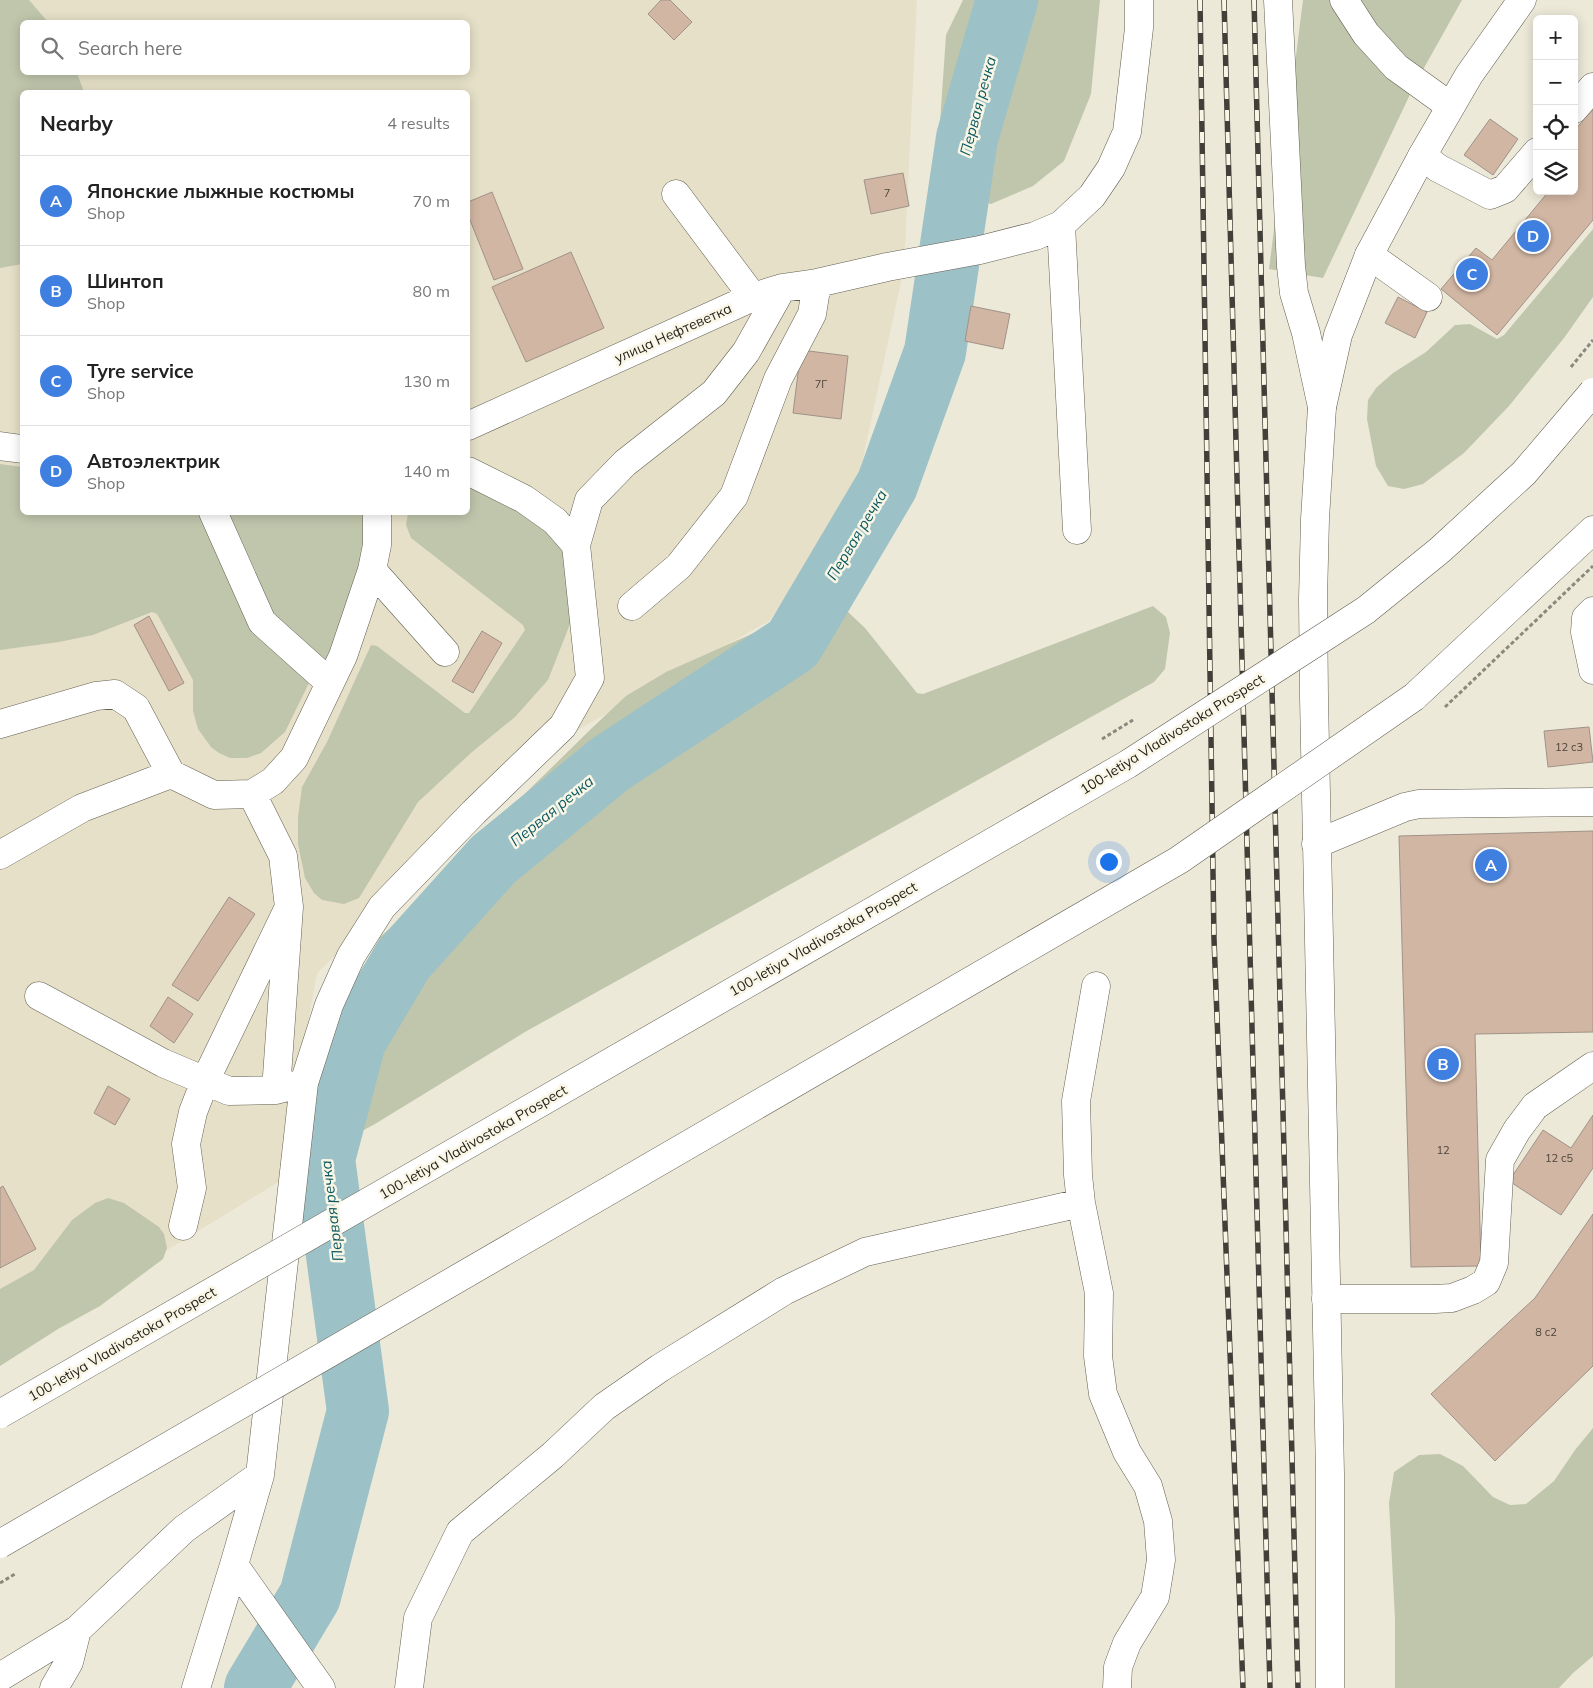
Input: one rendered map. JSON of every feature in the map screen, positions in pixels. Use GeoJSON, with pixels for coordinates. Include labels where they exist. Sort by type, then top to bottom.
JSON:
{"type":"FeatureCollection","features":[{"type":"Feature","properties":{"kind":"main road"},"geometry":{"type":"LineString","coordinates":[[1077,530],[1062,225],[1092,196],[1111,168],[1127,132],[1140,28],[1139,0]]}},
{"type":"Feature","properties":{"kind":"main road"},"geometry":{"type":"LineString","coordinates":[[1278,0],[1293,284],[1322,407]]}},
{"type":"Feature","properties":{"kind":"main road"},"geometry":{"type":"LineString","coordinates":[[1344,0],[1366,34],[1396,67],[1450,106]]}},
{"type":"Feature","properties":{"kind":"main road"},"geometry":{"type":"LineString","coordinates":[[1330,1688],[1330,1474],[1316,844],[1313,599],[1315,519],[1322,407],[1338,336],[1369,255],[1450,106],[1469,75],[1522,0]]}},
{"type":"Feature","properties":{"kind":"main road"},"geometry":{"type":"LineString","coordinates":[[1577,105],[1593,87]]}},
{"type":"Feature","properties":{"kind":"main road"},"geometry":{"type":"LineString","coordinates":[[1422,156],[1438,168],[1490,195],[1505,189],[1533,157]]}},
{"type":"Feature","properties":{"kind":"main road"},"geometry":{"type":"LineString","coordinates":[[676,194],[752,297]]}},
{"type":"Feature","properties":{"kind":"main road","name":"улица Нефтеветка"},"geometry":{"type":"LineString","coordinates":[[470,425],[752,297],[782,288],[817,283],[886,267],[980,250],[1035,236],[1062,225]]}},
{"type":"Feature","properties":{"kind":"main road"},"geometry":{"type":"LineString","coordinates":[[1369,255],[1428,297]]}},
{"type":"Feature","properties":{"kind":"main road"},"geometry":{"type":"LineString","coordinates":[[632,606],[679,566],[734,496],[778,379],[812,314],[817,283]]}},
{"type":"Feature","properties":{"kind":"main road"},"geometry":{"type":"LineString","coordinates":[[196,1688],[260,1475],[304,1083],[329,1005],[351,956],[382,907],[474,812],[564,726],[590,678],[576,545],[589,500],[625,463],[714,393],[746,352],[782,288]]}},
{"type":"Feature","properties":{"kind":"main road","name":"100-letiya Vladivostoka Prospect"},"geometry":{"type":"LineString","coordinates":[[0,1414],[1136,758],[1366,610],[1440,550],[1524,472],[1593,392]]}},
{"type":"Feature","properties":{"kind":"main road"},"geometry":{"type":"LineString","coordinates":[[0,446],[20,449]]}},
{"type":"Feature","properties":{"kind":"main road"},"geometry":{"type":"LineString","coordinates":[[470,472],[524,499],[555,521],[576,545]]}},
{"type":"Feature","properties":{"kind":"main road"},"geometry":{"type":"LineString","coordinates":[[215,515],[262,622],[330,684]]}},
{"type":"Feature","properties":{"kind":"main road"},"geometry":{"type":"LineString","coordinates":[[0,724],[96,696],[115,694],[136,708],[171,774],[214,795],[252,794],[273,781],[294,758],[343,656],[372,570],[377,545],[377,515]]}},
{"type":"Feature","properties":{"kind":"main road"},"geometry":{"type":"LineString","coordinates":[[0,1544],[1178,860],[1414,697],[1593,530]]}},
{"type":"Feature","properties":{"kind":"main road"},"geometry":{"type":"LineString","coordinates":[[372,570],[445,652]]}},
{"type":"Feature","properties":{"kind":"main road"},"geometry":{"type":"LineString","coordinates":[[1593,611],[1586,618],[1585,632],[1593,670]]}},
{"type":"Feature","properties":{"kind":"main road"},"geometry":{"type":"LineString","coordinates":[[0,855],[82,808],[171,774]]}},
{"type":"Feature","properties":{"kind":"main road"},"geometry":{"type":"LineString","coordinates":[[252,794],[283,856],[288,907],[276,1090]]}},
{"type":"Feature","properties":{"kind":"main road"},"geometry":{"type":"LineString","coordinates":[[1316,844],[1405,807],[1418,804],[1593,802]]}},
{"type":"Feature","properties":{"kind":"main road"},"geometry":{"type":"LineString","coordinates":[[183,1226],[192,1188],[186,1144],[193,1112],[205,1081],[288,907]]}},
{"type":"Feature","properties":{"kind":"main road"},"geometry":{"type":"LineString","coordinates":[[1096,986],[1076,1101],[1078,1175],[1081,1203],[1099,1293],[1098,1356],[1102,1394],[1127,1452],[1148,1486],[1158,1521],[1161,1560],[1155,1597],[1127,1643],[1118,1667],[1117,1688]]}},
{"type":"Feature","properties":{"kind":"main road"},"geometry":{"type":"LineString","coordinates":[[39,996],[163,1063],[229,1091],[276,1090],[304,1083]]}},
{"type":"Feature","properties":{"kind":"main road"},"geometry":{"type":"LineString","coordinates":[[1326,1299],[1443,1299],[1452,1298],[1473,1290],[1486,1282],[1494,1263],[1500,1160],[1517,1130],[1535,1106],[1593,1066]]}},
{"type":"Feature","properties":{"kind":"main road"},"geometry":{"type":"LineString","coordinates":[[409,1688],[418,1618],[460,1532],[553,1455],[604,1407],[660,1368],[784,1291],[865,1252],[1081,1203]]}},
{"type":"Feature","properties":{"kind":"main road"},"geometry":{"type":"LineString","coordinates":[[0,1677],[77,1630],[184,1529],[260,1475]]}},
{"type":"Feature","properties":{"kind":"main road"},"geometry":{"type":"LineString","coordinates":[[234,1565],[321,1688]]}},
{"type":"Feature","properties":{"kind":"main road"},"geometry":{"type":"LineString","coordinates":[[54,1688],[69,1662],[77,1630]]}},
{"type":"Feature","properties":{"kind":"path"},"geometry":{"type":"LineString","coordinates":[[1569,369],[1593,340]]}},
{"type":"Feature","properties":{"kind":"path"},"geometry":{"type":"LineString","coordinates":[[1100,741],[1133,719]]}},
{"type":"Feature","properties":{"kind":"shaded area"},"geometry":{"type":"Polygon","coordinates":[[[0,0],[917,0],[904,268],[854,500],[769,621],[564,738],[317,973],[280,1181],[0,1352],[0,0]]]}},
{"type":"Feature","properties":{"kind":"green space"},"geometry":{"type":"Polygon","coordinates":[[[0,0],[29,0],[46,20],[20,20],[20,75],[78,75],[83,90],[20,90],[20,264],[0,268],[0,0]]]}},
{"type":"Feature","properties":{"kind":"green space"},"geometry":{"type":"Polygon","coordinates":[[[963,0],[1100,0],[1091,94],[1064,161],[1033,186],[991,204],[948,192],[937,166],[946,35],[963,0]]]}},
{"type":"Feature","properties":{"kind":"green space"},"geometry":{"type":"Polygon","coordinates":[[[1303,0],[1462,0],[1415,84],[1323,278],[1269,269],[1303,0]]]}},
{"type":"Feature","properties":{"kind":"green space"},"geometry":{"type":"Polygon","coordinates":[[[1593,229],[1593,297],[1564,338],[1509,406],[1464,453],[1423,484],[1404,489],[1388,486],[1376,466],[1367,419],[1368,400],[1376,388],[1393,373],[1426,352],[1455,325],[1470,324],[1497,339],[1504,335],[1593,229]]]}},
{"type":"Feature","properties":{"kind":"green space"},"geometry":{"type":"Polygon","coordinates":[[[0,464],[20,467],[20,515],[200,515],[251,625],[309,683],[285,732],[261,753],[247,758],[230,758],[211,747],[198,729],[193,711],[193,680],[157,614],[152,612],[93,635],[0,650],[0,464]]]}},
{"type":"Feature","properties":{"kind":"green space"},"geometry":{"type":"Polygon","coordinates":[[[470,485],[550,528],[566,552],[570,594],[570,624],[548,680],[515,717],[472,752],[418,802],[359,898],[344,904],[322,900],[314,893],[305,878],[298,844],[298,817],[302,787],[327,742],[371,645],[377,646],[465,713],[469,713],[525,630],[523,625],[411,538],[406,525],[408,515],[470,515],[470,485]]]}},
{"type":"Feature","properties":{"kind":"green space"},"geometry":{"type":"Polygon","coordinates":[[[229,515],[364,515],[365,545],[362,567],[328,663],[271,618],[229,515]]]}},
{"type":"Feature","properties":{"kind":"green space"},"geometry":{"type":"Polygon","coordinates":[[[1153,606],[1166,617],[1170,633],[1165,669],[1154,682],[525,1032],[375,1124],[349,1138],[337,1140],[328,1134],[323,1111],[326,1079],[353,996],[380,937],[416,906],[489,829],[626,696],[666,672],[783,620],[797,614],[827,608],[847,611],[865,628],[917,693],[923,694],[1153,606]]]}},
{"type":"Feature","properties":{"kind":"green space"},"geometry":{"type":"Polygon","coordinates":[[[108,1198],[124,1203],[159,1227],[164,1234],[167,1248],[163,1259],[100,1306],[58,1329],[0,1366],[0,1289],[34,1270],[72,1220],[95,1203],[108,1198]]]}},
{"type":"Feature","properties":{"kind":"green space"},"geometry":{"type":"Polygon","coordinates":[[[1593,1428],[1593,1656],[1559,1688],[1395,1688],[1395,1619],[1389,1503],[1394,1472],[1419,1455],[1440,1454],[1463,1466],[1493,1497],[1510,1505],[1526,1504],[1554,1481],[1593,1428]]]}},
{"type":"Feature","properties":{"kind":"building"},"geometry":{"type":"Polygon","coordinates":[[[661,0],[670,0],[692,22],[674,40],[648,14],[661,0]]]}},
{"type":"Feature","properties":{"kind":"building"},"geometry":{"type":"Polygon","coordinates":[[[1593,109],[1593,220],[1497,335],[1441,289],[1476,248],[1492,260],[1546,195],[1578,195],[1578,126],[1593,109]]]}},
{"type":"Feature","properties":{"kind":"building"},"geometry":{"type":"Polygon","coordinates":[[[1490,119],[1518,139],[1493,175],[1464,155],[1490,119]]]}},
{"type":"Feature","properties":{"kind":"building"},"geometry":{"type":"Polygon","coordinates":[[[903,173],[909,206],[871,214],[864,180],[903,173]]]}},
{"type":"Feature","properties":{"kind":"building"},"geometry":{"type":"Polygon","coordinates":[[[492,192],[523,269],[494,280],[470,220],[470,201],[492,192]]]}},
{"type":"Feature","properties":{"kind":"building"},"geometry":{"type":"Polygon","coordinates":[[[571,252],[604,328],[526,362],[492,287],[571,252]]]}},
{"type":"Feature","properties":{"kind":"building"},"geometry":{"type":"Polygon","coordinates":[[[1398,297],[1427,312],[1415,338],[1385,323],[1398,297]]]}},
{"type":"Feature","properties":{"kind":"building"},"geometry":{"type":"Polygon","coordinates":[[[971,306],[1010,314],[1003,349],[965,341],[971,306]]]}},
{"type":"Feature","properties":{"kind":"building"},"geometry":{"type":"Polygon","coordinates":[[[801,350],[848,356],[841,419],[793,413],[801,350]]]}},
{"type":"Feature","properties":{"kind":"building"},"geometry":{"type":"Polygon","coordinates":[[[149,616],[184,683],[169,691],[134,625],[149,616]]]}},
{"type":"Feature","properties":{"kind":"building"},"geometry":{"type":"Polygon","coordinates":[[[482,631],[502,643],[473,693],[452,681],[482,631]]]}},
{"type":"Feature","properties":{"kind":"building"},"geometry":{"type":"Polygon","coordinates":[[[1589,727],[1593,762],[1548,767],[1544,731],[1589,727]]]}},
{"type":"Feature","properties":{"kind":"building"},"geometry":{"type":"Polygon","coordinates":[[[1593,831],[1593,1032],[1475,1034],[1481,1266],[1411,1267],[1399,836],[1593,831]]]}},
{"type":"Feature","properties":{"kind":"building"},"geometry":{"type":"Polygon","coordinates":[[[229,897],[255,914],[198,1001],[172,985],[229,897]]]}},
{"type":"Feature","properties":{"kind":"building"},"geometry":{"type":"Polygon","coordinates":[[[168,997],[193,1014],[174,1043],[150,1026],[168,997]]]}},
{"type":"Feature","properties":{"kind":"building"},"geometry":{"type":"Polygon","coordinates":[[[108,1086],[130,1099],[115,1125],[94,1113],[108,1086]]]}},
{"type":"Feature","properties":{"kind":"building"},"geometry":{"type":"Polygon","coordinates":[[[1593,1115],[1593,1168],[1561,1215],[1509,1181],[1543,1130],[1571,1148],[1593,1115]]]}},
{"type":"Feature","properties":{"kind":"building"},"geometry":{"type":"Polygon","coordinates":[[[3,1186],[36,1249],[0,1268],[0,1188],[3,1186]]]}},
{"type":"Feature","properties":{"kind":"building"},"geometry":{"type":"Polygon","coordinates":[[[1593,1214],[1593,1366],[1495,1461],[1431,1394],[1535,1298],[1593,1214]]]}},
{"type":"Feature","properties":{"kind":"waterway","name":"Первая речка"},"geometry":{"type":"LineString","coordinates":[[255,1688],[310,1596],[358,1411],[324,1159],[355,1041],[403,960],[493,860],[610,764],[793,644],[887,485],[935,352],[967,138],[1007,0]]}},
{"type":"Feature","properties":{"kind":"railway"},"geometry":{"type":"LineString","coordinates":[[1200,0],[1214,939],[1243,1688]]}},
{"type":"Feature","properties":{"kind":"railway"},"geometry":{"type":"LineString","coordinates":[[1224,0],[1270,1688]]}},
{"type":"Feature","properties":{"kind":"railway"},"geometry":{"type":"LineString","coordinates":[[1254,0],[1298,1688]]}},
{"type":"Feature","properties":{"kind":"place","name":"Автоэлектрик"},"geometry":{"type":"Point","coordinates":[1533,236]}},
{"type":"Feature","properties":{"kind":"place","name":"Tyre service"},"geometry":{"type":"Point","coordinates":[1472,274]}},
{"type":"Feature","properties":{"kind":"place","name":"Японские лыжные костюмы"},"geometry":{"type":"Point","coordinates":[1491,865]}},
{"type":"Feature","properties":{"kind":"place","name":"Шинтоп"},"geometry":{"type":"Point","coordinates":[1443,1064]}}]}
